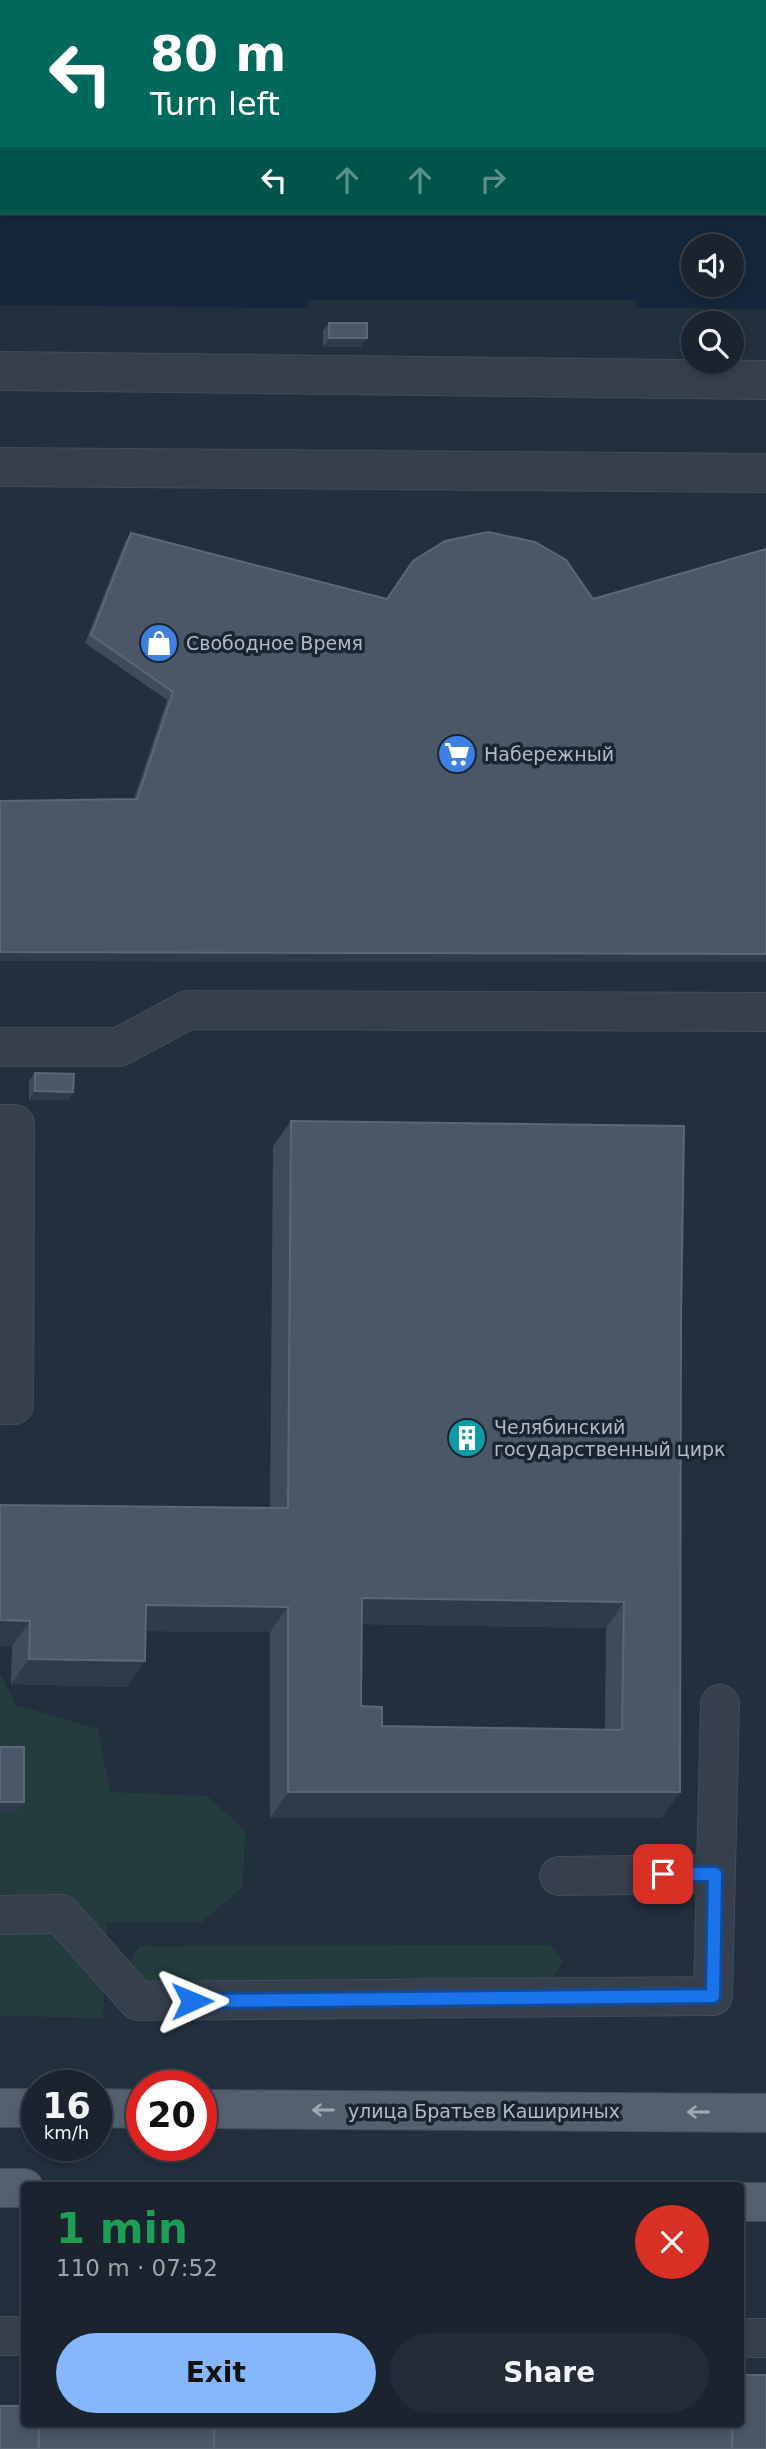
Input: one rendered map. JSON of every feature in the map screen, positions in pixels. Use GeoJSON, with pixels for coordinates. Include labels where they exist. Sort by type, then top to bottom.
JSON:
{"type":"FeatureCollection","features":[{"type":"Feature","properties":{"kind":"main road"},"geometry":{"type":"LineString","coordinates":[[0,2108],[21,2108]]}},
{"type":"Feature","properties":{"kind":"main road","name":"улица Братьев Кашириных"},"geometry":{"type":"LineString","coordinates":[[217,2109],[766,2113]]}},
{"type":"Feature","properties":{"kind":"main road"},"geometry":{"type":"LineString","coordinates":[[0,2188],[21,2188]]}},
{"type":"Feature","properties":{"kind":"main road"},"geometry":{"type":"LineString","coordinates":[[744,2202],[766,2202]]}},
{"type":"Feature","properties":{"kind":"lane"},"geometry":{"type":"LineString","coordinates":[[0,371],[766,380]]}},
{"type":"Feature","properties":{"kind":"lane"},"geometry":{"type":"LineString","coordinates":[[0,467],[766,473]]}},
{"type":"Feature","properties":{"kind":"lane"},"geometry":{"type":"LineString","coordinates":[[0,1047],[119,1047],[188,1010],[766,1012]]}},
{"type":"Feature","properties":{"kind":"lane"},"geometry":{"type":"LineString","coordinates":[[0,1124],[15,1124],[15,1178],[14,1405],[0,1405]]}},
{"type":"Feature","properties":{"kind":"lane"},"geometry":{"type":"LineString","coordinates":[[0,1914],[61,1914],[138,2001],[713,1996],[720,1704]]}},
{"type":"Feature","properties":{"kind":"lane"},"geometry":{"type":"LineString","coordinates":[[559,1876],[715,1874]]}},
{"type":"Feature","properties":{"kind":"lane"},"geometry":{"type":"LineString","coordinates":[[0,2336],[21,2336]]}},
{"type":"Feature","properties":{"kind":"lane"},"geometry":{"type":"LineString","coordinates":[[744,2338],[766,2338]]}},
{"type":"Feature","properties":{"kind":"green space"},"geometry":{"type":"Polygon","coordinates":[[[0,1674],[16,1705],[98,1729],[110,1792],[207,1796],[245,1830],[243,1887],[202,1922],[107,1922],[103,2018],[0,2016],[0,1674]]]}},
{"type":"Feature","properties":{"kind":"green space"},"geometry":{"type":"Polygon","coordinates":[[[550,1945],[563,1962],[551,1980],[139,1982],[128,1965],[139,1946],[550,1945]]]}},
{"type":"Feature","properties":{"kind":"water"},"geometry":{"type":"Polygon","coordinates":[[[0,214],[766,214],[766,309],[637,308],[636,300],[309,300],[308,308],[0,305],[0,214]]]}},
{"type":"Feature","properties":{"kind":"building"},"geometry":{"type":"Polygon","coordinates":[[[329,323],[367,323],[367,338],[329,338],[329,323]]]}},
{"type":"Feature","properties":{"kind":"building","name":"Набережный"},"geometry":{"type":"Polygon","coordinates":[[[488,532],[535,542],[566,560],[593,599],[766,549],[766,954],[0,952],[0,801],[137,799],[173,692],[91,635],[131,533],[387,599],[413,561],[445,541],[488,532]]]}},
{"type":"Feature","properties":{"kind":"building"},"geometry":{"type":"Polygon","coordinates":[[[35,1073],[74,1074],[73,1092],[35,1091],[35,1073]]]}},
{"type":"Feature","properties":{"kind":"building","name":"Челябинский государственный цирк"},"geometry":{"type":"Polygon","coordinates":[[[291,1121],[684,1126],[680,1792],[288,1792],[288,1607],[146,1605],[145,1661],[29,1659],[30,1621],[0,1620],[0,1505],[288,1508],[291,1121]],[[362,1598],[361,1706],[382,1707],[382,1726],[622,1730],[624,1602],[362,1598]]]}},
{"type":"Feature","properties":{"kind":"building"},"geometry":{"type":"Polygon","coordinates":[[[0,1747],[24,1747],[24,1802],[0,1802],[0,1747]]]}},
{"type":"Feature","properties":{"kind":"building"},"geometry":{"type":"Polygon","coordinates":[[[744,2375],[766,2375],[766,2449],[732,2449],[733,2427],[744,2427],[744,2375]]]}},
{"type":"Feature","properties":{"kind":"building"},"geometry":{"type":"Polygon","coordinates":[[[0,2406],[21,2406],[21,2427],[39,2427],[38,2449],[0,2449],[0,2406]]]}},
{"type":"Feature","properties":{"kind":"building"},"geometry":{"type":"Polygon","coordinates":[[[39,2427],[214,2427],[214,2449],[39,2449],[39,2427]]]}},
{"type":"Feature","properties":{"kind":"building"},"geometry":{"type":"Polygon","coordinates":[[[214,2427],[732,2427],[732,2449],[214,2449],[214,2427]]]}},
{"type":"Feature","properties":{"kind":"place","name":"Свободное Время"},"geometry":{"type":"Point","coordinates":[159,643]}},
{"type":"Feature","properties":{"kind":"place","name":"Набережный"},"geometry":{"type":"Point","coordinates":[457,754]}},
{"type":"Feature","properties":{"kind":"place","name":"Челябинский государственный цирк"},"geometry":{"type":"Point","coordinates":[467,1438]}},
{"type":"Feature","properties":{"kind":"route"},"geometry":{"type":"LineString","coordinates":[[192,2001],[713,1996],[715,1874],[663,1874]]}}]}
